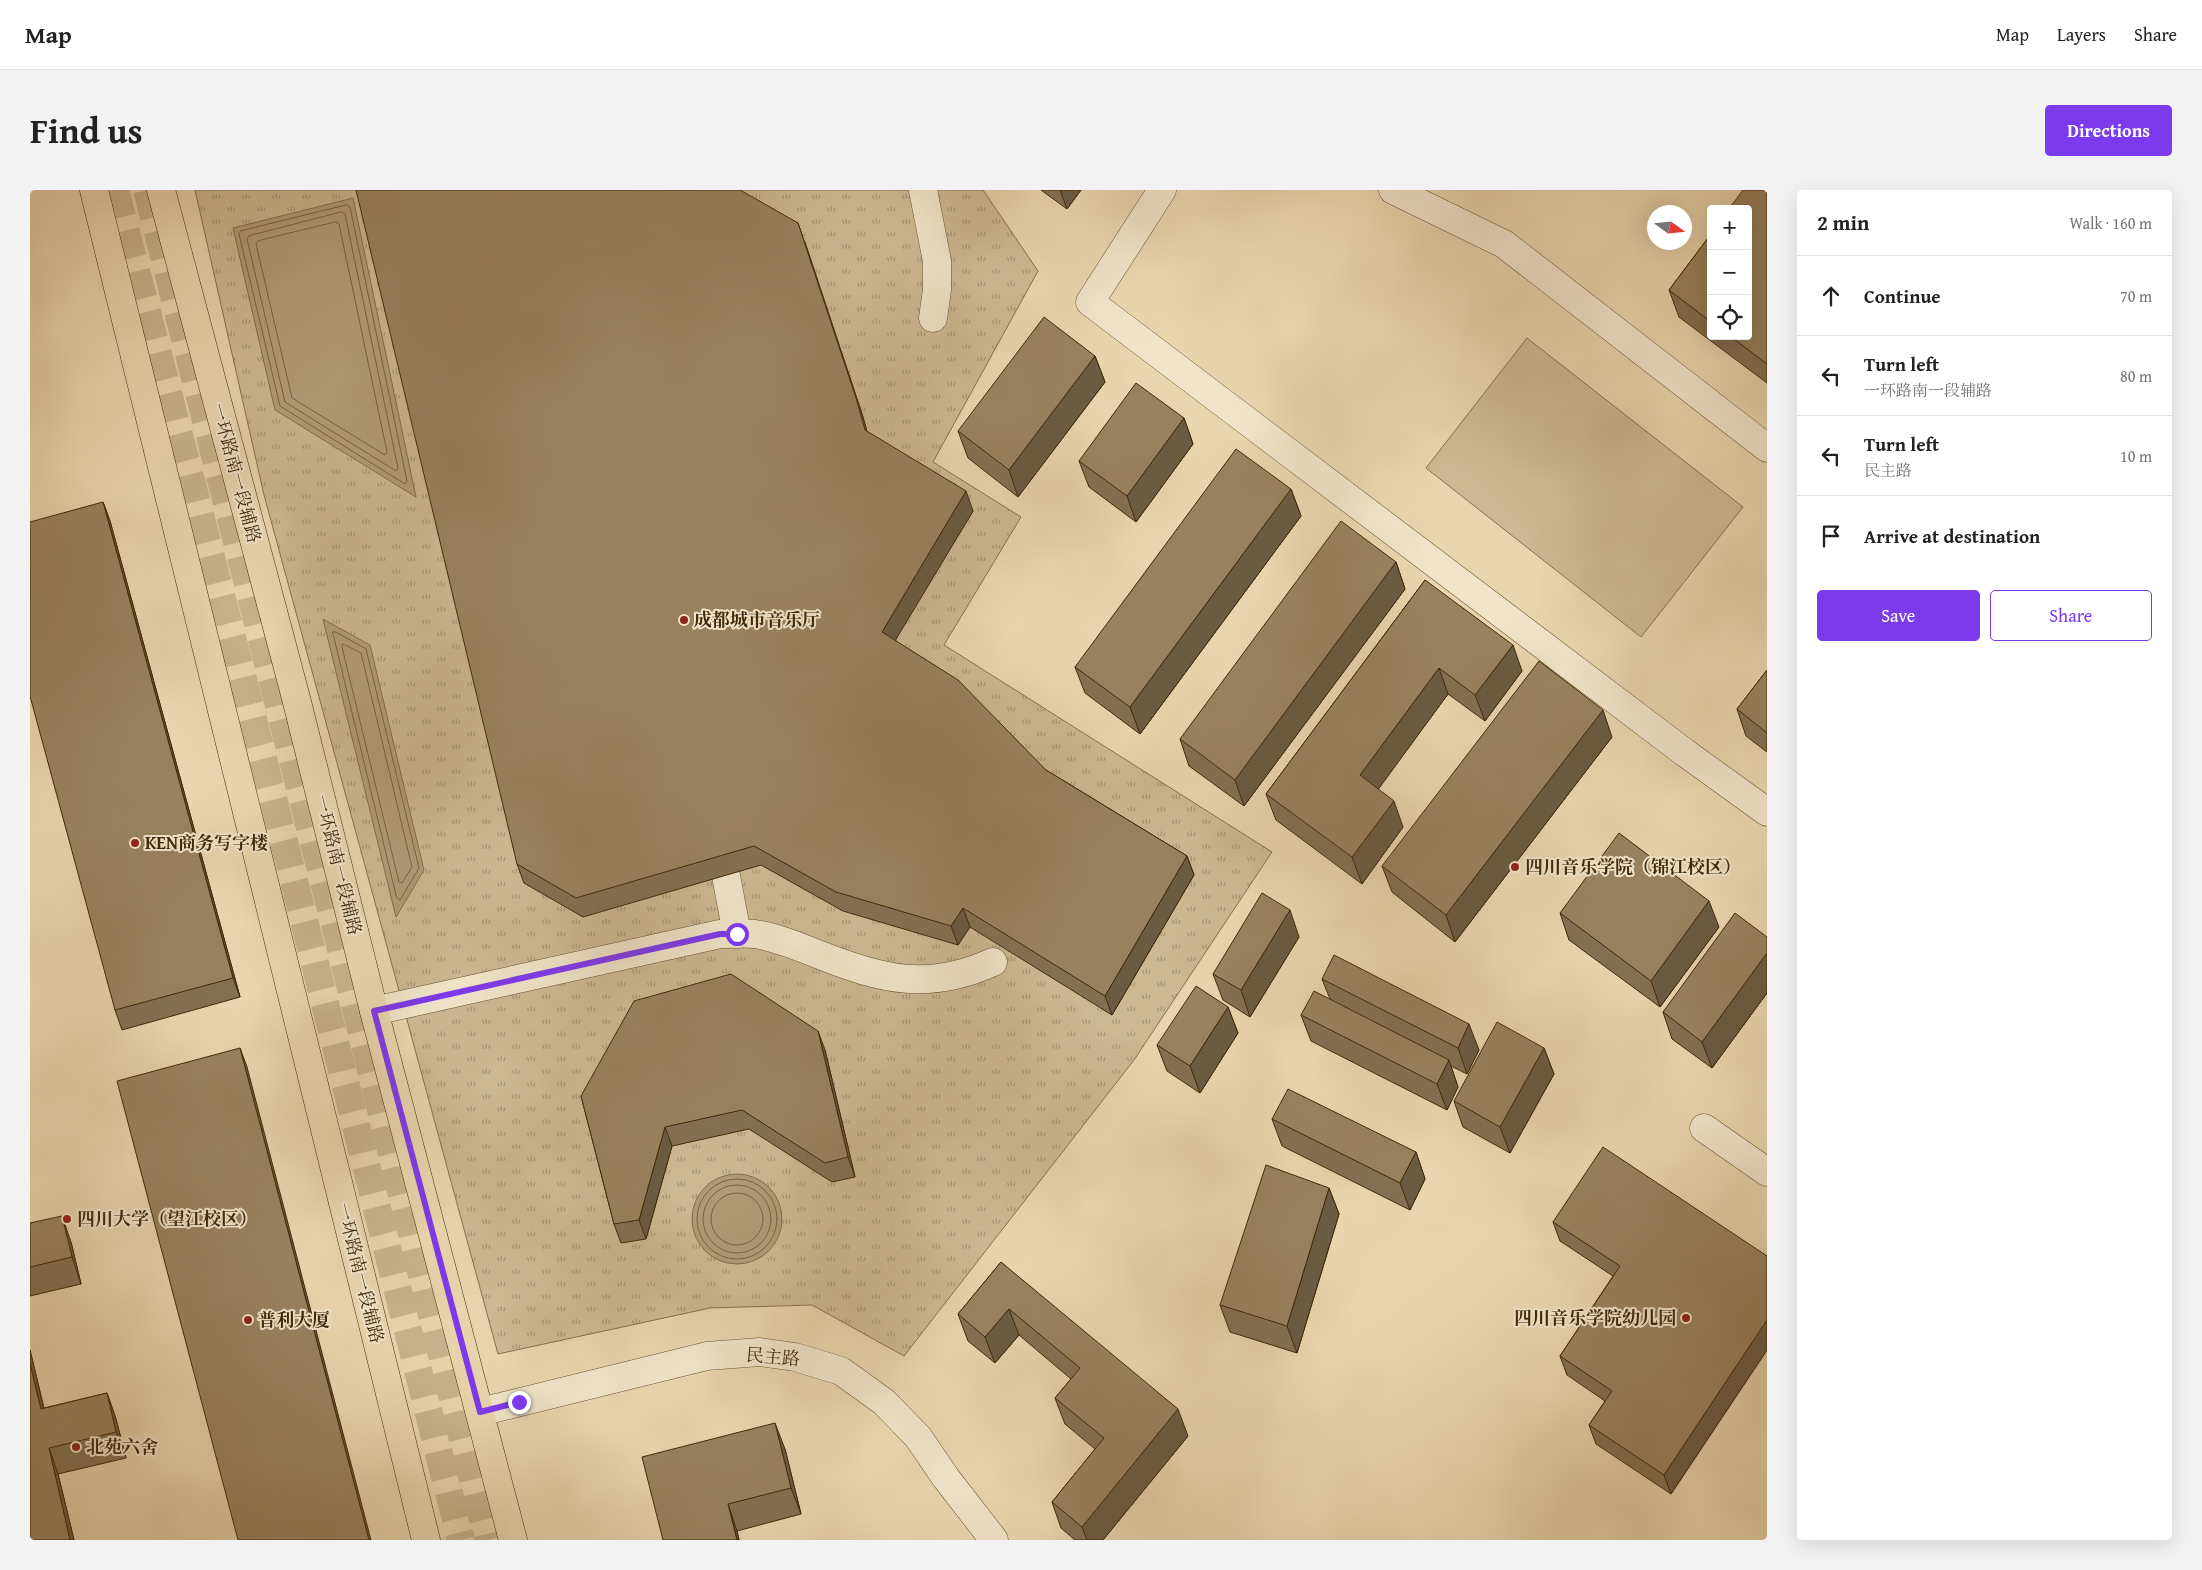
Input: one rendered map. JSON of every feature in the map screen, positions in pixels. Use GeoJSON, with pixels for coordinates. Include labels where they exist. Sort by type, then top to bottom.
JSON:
{"type":"FeatureCollection","features":[{"type":"Feature","properties":{"kind":"main road","name":"一环路南一段辅路"},"geometry":{"type":"LineString","coordinates":[[94,190],[426,1540]]}},
{"type":"Feature","properties":{"kind":"main road","name":"一环路南一段辅路"},"geometry":{"type":"LineString","coordinates":[[161,190],[293,689],[374,1011],[513,1540]]}},
{"type":"Feature","properties":{"kind":"street"},"geometry":{"type":"LineString","coordinates":[[923,190],[937,261],[937,290],[933,318]]}},
{"type":"Feature","properties":{"kind":"street"},"geometry":{"type":"LineString","coordinates":[[1162,190],[1090,302],[1684,752],[1767,812]]}},
{"type":"Feature","properties":{"kind":"street"},"geometry":{"type":"LineString","coordinates":[[1392,190],[1504,244],[1767,448]]}},
{"type":"Feature","properties":{"kind":"street"},"geometry":{"type":"LineString","coordinates":[[726,876],[737,934]]}},
{"type":"Feature","properties":{"kind":"street"},"geometry":{"type":"LineString","coordinates":[[374,1011],[720,934],[756,934],[797,946],[860,971],[901,979],[942,978],[973,971],[993,962]]}},
{"type":"Feature","properties":{"kind":"street"},"geometry":{"type":"LineString","coordinates":[[1704,1128],[1767,1172]]}},
{"type":"Feature","properties":{"kind":"street","name":"民主路"},"geometry":{"type":"LineString","coordinates":[[480,1412],[707,1356],[760,1352],[795,1357],[841,1371],[884,1402],[918,1437],[946,1478],[994,1540]]}},
{"type":"Feature","properties":{"kind":"green space"},"geometry":{"type":"Polygon","coordinates":[[[195,190],[983,190],[1038,271],[933,462],[1021,517],[944,645],[1272,852],[1134,1060],[904,1356],[812,1305],[710,1308],[498,1354],[264,495],[195,190]]]}},
{"type":"Feature","properties":{"kind":"green space"},"geometry":{"type":"Polygon","coordinates":[[[1527,338],[1743,507],[1641,637],[1426,468],[1527,338]]]}},
{"type":"Feature","properties":{"kind":"water"},"geometry":{"type":"Polygon","coordinates":[[[353,198],[416,497],[275,410],[233,228],[353,198]]]}},
{"type":"Feature","properties":{"kind":"water"},"geometry":{"type":"Polygon","coordinates":[[[323,619],[370,645],[424,870],[396,917],[323,619]]]}},
{"type":"Feature","properties":{"kind":"water"},"geometry":{"type":"Polygon","coordinates":[[[737,1174],[754,1178],[769,1187],[778,1202],[782,1219],[778,1236],[769,1251],[754,1260],[737,1264],[720,1260],[705,1251],[696,1236],[692,1219],[696,1202],[705,1187],[720,1178],[737,1174]]]}},
{"type":"Feature","properties":{"kind":"building","name":"成都城市音乐厅"},"geometry":{"type":"Polygon","coordinates":[[[356,190],[740,190],[798,223],[865,430],[966,491],[882,632],[958,680],[1046,770],[1187,856],[1105,996],[963,908],[951,926],[836,892],[754,846],[576,898],[517,864],[356,190]]]}},
{"type":"Feature","properties":{"kind":"building"},"geometry":{"type":"Polygon","coordinates":[[[1743,190],[1767,190],[1767,364],[1735,340],[1752,340],[1752,205],[1732,205],[1743,190]]]}},
{"type":"Feature","properties":{"kind":"building"},"geometry":{"type":"Polygon","coordinates":[[[1707,239],[1707,319],[1669,290],[1707,239]]]}},
{"type":"Feature","properties":{"kind":"building"},"geometry":{"type":"Polygon","coordinates":[[[1044,317],[1095,356],[1009,470],[958,431],[1044,317]]]}},
{"type":"Feature","properties":{"kind":"building"},"geometry":{"type":"Polygon","coordinates":[[[1136,383],[1184,418],[1127,496],[1079,461],[1136,383]]]}},
{"type":"Feature","properties":{"kind":"building"},"geometry":{"type":"Polygon","coordinates":[[[1236,449],[1291,489],[1130,707],[1075,667],[1236,449]]]}},
{"type":"Feature","properties":{"kind":"building","name":"KEN商务写字楼"},"geometry":{"type":"Polygon","coordinates":[[[103,502],[233,978],[115,1010],[30,696],[30,522],[103,502]]]}},
{"type":"Feature","properties":{"kind":"building"},"geometry":{"type":"Polygon","coordinates":[[[1341,521],[1396,562],[1235,780],[1180,739],[1341,521]]]}},
{"type":"Feature","properties":{"kind":"building"},"geometry":{"type":"Polygon","coordinates":[[[1425,580],[1513,645],[1475,695],[1439,668],[1360,775],[1394,801],[1352,857],[1266,794],[1425,580]]]}},
{"type":"Feature","properties":{"kind":"building"},"geometry":{"type":"Polygon","coordinates":[[[1539,661],[1603,710],[1446,915],[1382,866],[1539,661]]]}},
{"type":"Feature","properties":{"kind":"building"},"geometry":{"type":"Polygon","coordinates":[[[1767,670],[1767,733],[1737,709],[1767,670]]]}},
{"type":"Feature","properties":{"kind":"building"},"geometry":{"type":"Polygon","coordinates":[[[1619,833],[1709,901],[1651,981],[1560,913],[1619,833]]]}},
{"type":"Feature","properties":{"kind":"building"},"geometry":{"type":"Polygon","coordinates":[[[1262,893],[1290,910],[1241,990],[1213,974],[1262,893]]]}},
{"type":"Feature","properties":{"kind":"building"},"geometry":{"type":"Polygon","coordinates":[[[1735,913],[1767,937],[1767,953],[1702,1042],[1663,1012],[1735,913]]]}},
{"type":"Feature","properties":{"kind":"building"},"geometry":{"type":"Polygon","coordinates":[[[1334,955],[1469,1024],[1458,1048],[1322,979],[1334,955]]]}},
{"type":"Feature","properties":{"kind":"building"},"geometry":{"type":"Polygon","coordinates":[[[731,974],[818,1031],[848,1157],[825,1163],[742,1110],[665,1127],[639,1220],[614,1224],[581,1096],[634,1001],[731,974]]]}},
{"type":"Feature","properties":{"kind":"building"},"geometry":{"type":"Polygon","coordinates":[[[1196,986],[1228,1007],[1190,1066],[1157,1045],[1196,986]]]}},
{"type":"Feature","properties":{"kind":"building"},"geometry":{"type":"Polygon","coordinates":[[[1314,991],[1449,1060],[1437,1084],[1301,1015],[1314,991]]]}},
{"type":"Feature","properties":{"kind":"building"},"geometry":{"type":"Polygon","coordinates":[[[1497,1022],[1544,1048],[1500,1127],[1454,1101],[1497,1022]]]}},
{"type":"Feature","properties":{"kind":"building","name":"普利大厦"},"geometry":{"type":"Polygon","coordinates":[[[240,1048],[369,1540],[238,1540],[117,1081],[240,1048]]]}},
{"type":"Feature","properties":{"kind":"building"},"geometry":{"type":"Polygon","coordinates":[[[1288,1089],[1416,1152],[1400,1183],[1272,1119],[1288,1089]]]}},
{"type":"Feature","properties":{"kind":"building","name":"四川音乐学院幼儿园"},"geometry":{"type":"Polygon","coordinates":[[[1603,1147],[1767,1256],[1767,1320],[1664,1475],[1589,1425],[1612,1391],[1560,1356],[1620,1266],[1553,1222],[1603,1147]]]}},
{"type":"Feature","properties":{"kind":"building"},"geometry":{"type":"Polygon","coordinates":[[[1266,1165],[1329,1188],[1287,1326],[1220,1305],[1266,1165]]]}},
{"type":"Feature","properties":{"kind":"building"},"geometry":{"type":"Polygon","coordinates":[[[62,1216],[72,1257],[30,1267],[30,1223],[62,1216]]]}},
{"type":"Feature","properties":{"kind":"building"},"geometry":{"type":"Polygon","coordinates":[[[1001,1262],[1178,1409],[1082,1527],[1052,1502],[1104,1438],[1055,1398],[1080,1368],[1009,1309],[985,1337],[958,1314],[1001,1262]]]}},
{"type":"Feature","properties":{"kind":"building","name":"北苑六舍"},"geometry":{"type":"Polygon","coordinates":[[[30,1364],[41,1409],[107,1393],[116,1432],[49,1448],[70,1540],[30,1540],[30,1364]]]}},
{"type":"Feature","properties":{"kind":"building"},"geometry":{"type":"Polygon","coordinates":[[[775,1423],[791,1488],[728,1504],[737,1540],[663,1540],[642,1457],[775,1423]]]}},
{"type":"Feature","properties":{"kind":"tunnel"},"geometry":{"type":"LineString","coordinates":[[115,190],[241,672],[461,1540]]}},
{"type":"Feature","properties":{"kind":"tunnel"},"geometry":{"type":"LineString","coordinates":[[147,190],[334,921],[488,1540]]}},
{"type":"Feature","properties":{"kind":"place","name":"成都城市音乐厅"},"geometry":{"type":"Point","coordinates":[684,620]}},
{"type":"Feature","properties":{"kind":"place","name":"KEN商务写字楼"},"geometry":{"type":"Point","coordinates":[135,843]}},
{"type":"Feature","properties":{"kind":"place","name":"四川音乐学院（锦江校区）"},"geometry":{"type":"Point","coordinates":[1515,867]}},
{"type":"Feature","properties":{"kind":"place","name":"四川大学（望江校区）"},"geometry":{"type":"Point","coordinates":[67,1219]}},
{"type":"Feature","properties":{"kind":"place","name":"四川音乐学院幼儿园"},"geometry":{"type":"Point","coordinates":[1686,1318]}},
{"type":"Feature","properties":{"kind":"place","name":"普利大厦"},"geometry":{"type":"Point","coordinates":[248,1320]}},
{"type":"Feature","properties":{"kind":"place","name":"北苑六舍"},"geometry":{"type":"Point","coordinates":[76,1447]}},
{"type":"Feature","properties":{"kind":"route"},"geometry":{"type":"LineString","coordinates":[[519,1402],[480,1412],[374,1011],[720,934],[737,934]]}}]}
